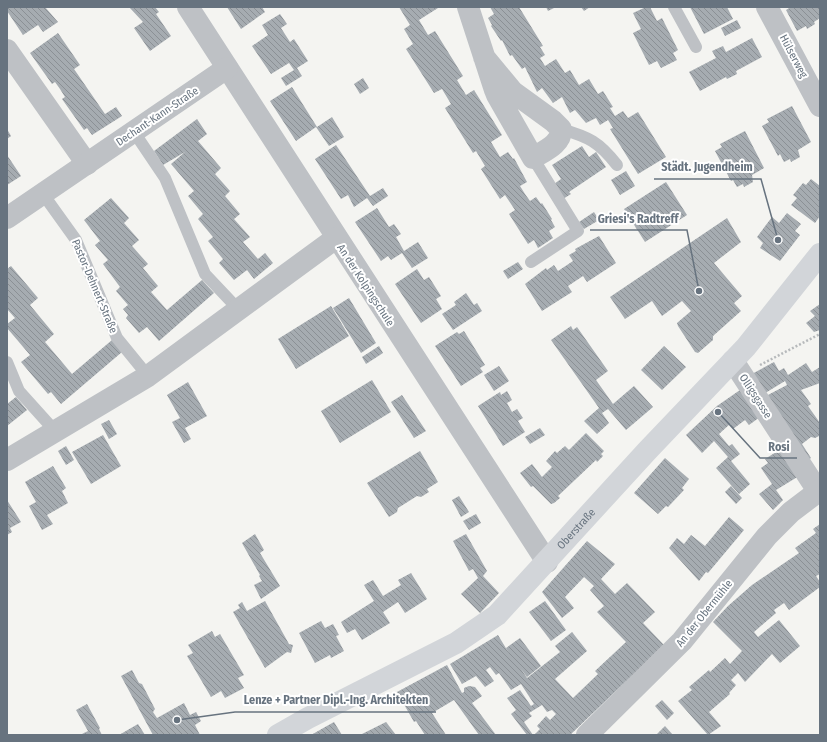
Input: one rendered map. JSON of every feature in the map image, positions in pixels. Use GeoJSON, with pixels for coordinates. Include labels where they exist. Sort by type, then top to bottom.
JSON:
{"type":"FeatureCollection","features":[{"type":"Feature","properties":{"kind":"street","name":"An der Kolpingschule"},"geometry":{"type":"LineString","coordinates":[[188,7],[547,562]]}},
{"type":"Feature","properties":{"kind":"street"},"geometry":{"type":"LineString","coordinates":[[468,7],[484,57],[497,95],[533,158],[557,142],[561,135],[561,129],[553,121],[513,92],[484,57]]}},
{"type":"Feature","properties":{"kind":"street","name":"Hülserweg"},"geometry":{"type":"LineString","coordinates":[[767,7],[820,106]]}},
{"type":"Feature","properties":{"kind":"street"},"geometry":{"type":"LineString","coordinates":[[7,50],[87,164]]}},
{"type":"Feature","properties":{"kind":"street","name":"Dechant-Kann-Straße"},"geometry":{"type":"LineString","coordinates":[[7,218],[227,68]]}},
{"type":"Feature","properties":{"kind":"street"},"geometry":{"type":"LineString","coordinates":[[7,460],[148,376],[336,238]]}},
{"type":"Feature","properties":{"kind":"street","name":"Oberstraße"},"geometry":{"type":"LineString","coordinates":[[278,735],[472,633],[502,610],[647,451],[733,361],[770,318],[820,254]]}},
{"type":"Feature","properties":{"kind":"street","name":"Olligsgasse"},"geometry":{"type":"LineString","coordinates":[[733,361],[819,491]]}},
{"type":"Feature","properties":{"kind":"street","name":"An der Obermühle"},"geometry":{"type":"LineString","coordinates":[[587,735],[682,641],[767,536],[791,512],[819,491]]}},
{"type":"Feature","properties":{"kind":"lane"},"geometry":{"type":"LineString","coordinates":[[674,7],[696,47]]}},
{"type":"Feature","properties":{"kind":"lane"},"geometry":{"type":"LineString","coordinates":[[561,129],[590,139],[605,150],[617,166]]}},
{"type":"Feature","properties":{"kind":"lane"},"geometry":{"type":"LineString","coordinates":[[134,132],[165,178],[205,274],[239,310]]}},
{"type":"Feature","properties":{"kind":"lane"},"geometry":{"type":"LineString","coordinates":[[531,262],[578,231],[533,158]]}},
{"type":"Feature","properties":{"kind":"lane","name":"Pastor-Dehnert-Straße"},"geometry":{"type":"LineString","coordinates":[[43,194],[76,240],[117,338],[148,376]]}},
{"type":"Feature","properties":{"kind":"lane"},"geometry":{"type":"LineString","coordinates":[[7,362],[19,391],[55,431]]}},
{"type":"Feature","properties":{"kind":"path"},"geometry":{"type":"LineString","coordinates":[[733,361],[751,370],[820,334]]}},
{"type":"Feature","properties":{"kind":"building"},"geometry":{"type":"Polygon","coordinates":[[[7,7],[45,7],[58,22],[43,32],[38,25],[23,35],[7,11],[7,7]]]}},
{"type":"Feature","properties":{"kind":"building"},"geometry":{"type":"Polygon","coordinates":[[[129,7],[155,7],[159,12],[156,14],[171,36],[150,51],[134,28],[143,22],[129,7]]]}},
{"type":"Feature","properties":{"kind":"building"},"geometry":{"type":"Polygon","coordinates":[[[227,7],[262,7],[265,12],[241,29],[227,7]]]}},
{"type":"Feature","properties":{"kind":"building"},"geometry":{"type":"Polygon","coordinates":[[[399,7],[438,8],[419,20],[428,35],[435,31],[463,76],[457,80],[466,95],[474,90],[502,135],[491,142],[500,157],[508,152],[513,159],[514,158],[527,182],[520,186],[530,201],[536,197],[541,204],[542,203],[552,219],[551,220],[555,227],[549,231],[553,238],[538,248],[534,240],[528,244],[509,214],[515,210],[505,195],[500,199],[481,169],[485,166],[476,151],[473,153],[445,108],[451,104],[442,89],[434,93],[406,49],[413,44],[404,29],[410,25],[399,7]]]}},
{"type":"Feature","properties":{"kind":"building"},"geometry":{"type":"Polygon","coordinates":[[[490,7],[519,7],[543,46],[540,47],[545,55],[540,58],[545,66],[556,59],[565,73],[570,70],[579,85],[589,79],[598,94],[603,91],[613,107],[610,108],[615,116],[623,111],[628,118],[638,112],[666,157],[638,174],[610,129],[613,128],[608,120],[600,125],[596,118],[586,123],[575,110],[570,113],[562,97],[553,103],[542,88],[537,92],[525,67],[522,69],[512,55],[510,56],[502,40],[501,41],[491,26],[492,25],[488,18],[494,14],[490,7]]]}},
{"type":"Feature","properties":{"kind":"building"},"geometry":{"type":"Polygon","coordinates":[[[546,7],[556,7],[548,11],[546,7]]]}},
{"type":"Feature","properties":{"kind":"building"},"geometry":{"type":"Polygon","coordinates":[[[581,7],[590,7],[584,11],[581,7]]]}},
{"type":"Feature","properties":{"kind":"building"},"geometry":{"type":"Polygon","coordinates":[[[646,7],[650,7],[657,21],[662,18],[678,50],[673,53],[677,60],[661,68],[657,61],[649,65],[633,33],[641,29],[633,13],[646,7]]]}},
{"type":"Feature","properties":{"kind":"building"},"geometry":{"type":"Polygon","coordinates":[[[690,7],[727,7],[733,19],[704,34],[690,7]]]}},
{"type":"Feature","properties":{"kind":"building"},"geometry":{"type":"Polygon","coordinates":[[[791,7],[820,7],[820,18],[814,22],[815,24],[807,29],[806,26],[797,31],[786,10],[791,7]]]}},
{"type":"Feature","properties":{"kind":"building"},"geometry":{"type":"Polygon","coordinates":[[[280,14],[287,24],[281,28],[290,42],[294,39],[308,61],[297,68],[302,76],[286,86],[281,78],[294,70],[289,63],[271,74],[252,46],[268,35],[262,25],[280,14]]]}},
{"type":"Feature","properties":{"kind":"building"},"geometry":{"type":"Polygon","coordinates":[[[737,20],[741,28],[725,36],[721,28],[737,20]]]}},
{"type":"Feature","properties":{"kind":"building"},"geometry":{"type":"Polygon","coordinates":[[[58,33],[80,65],[74,69],[105,114],[116,107],[122,116],[92,135],[87,128],[84,130],[62,99],[65,97],[60,89],[55,82],[52,84],[30,53],[58,33]]]}},
{"type":"Feature","properties":{"kind":"building"},"geometry":{"type":"Polygon","coordinates":[[[752,38],[762,57],[736,71],[737,74],[727,79],[726,77],[700,91],[689,72],[716,58],[712,51],[723,46],[726,52],[752,38]]]}},
{"type":"Feature","properties":{"kind":"building"},"geometry":{"type":"Polygon","coordinates":[[[363,78],[369,88],[360,94],[354,84],[363,78]]]}},
{"type":"Feature","properties":{"kind":"building"},"geometry":{"type":"Polygon","coordinates":[[[292,87],[317,127],[332,117],[344,137],[329,146],[316,127],[296,141],[270,101],[292,87]]]}},
{"type":"Feature","properties":{"kind":"building"},"geometry":{"type":"Polygon","coordinates":[[[792,106],[811,142],[798,150],[800,157],[791,162],[790,159],[784,162],[780,154],[778,156],[762,126],[769,122],[767,119],[792,106]]]}},
{"type":"Feature","properties":{"kind":"building"},"geometry":{"type":"Polygon","coordinates":[[[197,119],[207,134],[198,141],[221,168],[215,174],[230,191],[225,196],[240,214],[234,219],[250,237],[243,242],[258,259],[265,253],[273,263],[254,279],[247,270],[234,280],[219,263],[223,259],[208,241],[213,237],[198,219],[203,214],[188,196],[194,191],[171,164],[185,152],[163,165],[154,151],[197,119]]]}},
{"type":"Feature","properties":{"kind":"building"},"geometry":{"type":"Polygon","coordinates":[[[7,129],[11,136],[7,139],[7,129]]]}},
{"type":"Feature","properties":{"kind":"building"},"geometry":{"type":"Polygon","coordinates":[[[745,131],[764,168],[752,175],[753,182],[744,187],[743,184],[737,187],[733,180],[731,181],[715,151],[722,147],[720,144],[745,131]]]}},
{"type":"Feature","properties":{"kind":"building"},"geometry":{"type":"Polygon","coordinates":[[[336,145],[370,196],[383,188],[388,196],[373,206],[367,198],[354,207],[348,195],[341,199],[315,159],[336,145]]]}},
{"type":"Feature","properties":{"kind":"building"},"geometry":{"type":"Polygon","coordinates":[[[582,146],[589,157],[596,152],[606,167],[569,192],[571,194],[563,199],[554,184],[561,179],[552,165],[582,146]]]}},
{"type":"Feature","properties":{"kind":"building"},"geometry":{"type":"Polygon","coordinates":[[[7,155],[21,176],[7,185],[7,155]]]}},
{"type":"Feature","properties":{"kind":"building"},"geometry":{"type":"Polygon","coordinates":[[[626,171],[635,186],[620,195],[611,180],[626,171]]]}},
{"type":"Feature","properties":{"kind":"building"},"geometry":{"type":"Polygon","coordinates":[[[811,179],[820,186],[820,216],[815,223],[791,205],[797,198],[793,195],[803,183],[806,185],[811,179]]]}},
{"type":"Feature","properties":{"kind":"building"},"geometry":{"type":"Polygon","coordinates":[[[666,182],[687,215],[645,242],[624,209],[666,182]]]}},
{"type":"Feature","properties":{"kind":"building"},"geometry":{"type":"Polygon","coordinates":[[[111,198],[129,218],[124,223],[139,240],[132,246],[148,264],[143,268],[158,286],[151,292],[167,310],[202,280],[214,293],[159,341],[147,327],[139,333],[126,318],[128,315],[123,309],[128,305],[116,291],[120,287],[103,264],[108,260],[95,245],[100,241],[84,220],[111,198]]]}},
{"type":"Feature","properties":{"kind":"building"},"geometry":{"type":"Polygon","coordinates":[[[377,208],[389,227],[394,224],[401,234],[396,237],[404,251],[418,242],[428,258],[412,268],[402,253],[391,260],[388,256],[381,261],[355,222],[377,208]]]}},
{"type":"Feature","properties":{"kind":"building"},"geometry":{"type":"Polygon","coordinates":[[[594,212],[599,220],[584,229],[579,222],[594,212]]]}},
{"type":"Feature","properties":{"kind":"building"},"geometry":{"type":"Polygon","coordinates":[[[787,213],[801,224],[795,231],[800,235],[780,261],[760,248],[763,243],[757,237],[772,217],[779,223],[787,213]]]}},
{"type":"Feature","properties":{"kind":"building"},"geometry":{"type":"Polygon","coordinates":[[[727,218],[741,242],[714,263],[742,296],[734,303],[741,311],[713,336],[713,340],[698,353],[695,352],[677,323],[691,311],[682,301],[662,316],[652,301],[625,319],[610,297],[727,218]]]}},
{"type":"Feature","properties":{"kind":"building"},"geometry":{"type":"Polygon","coordinates":[[[599,236],[616,263],[587,282],[583,276],[568,286],[572,292],[542,311],[525,284],[546,268],[547,270],[554,265],[558,271],[573,261],[569,255],[576,251],[575,249],[599,236]]]}},
{"type":"Feature","properties":{"kind":"building"},"geometry":{"type":"Polygon","coordinates":[[[518,262],[523,269],[508,279],[503,271],[518,262]]]}},
{"type":"Feature","properties":{"kind":"building"},"geometry":{"type":"Polygon","coordinates":[[[11,266],[38,298],[30,305],[54,334],[45,342],[72,374],[112,340],[122,352],[61,404],[51,392],[48,394],[21,362],[30,355],[7,328],[7,324],[15,318],[7,309],[7,269],[11,266]]]}},
{"type":"Feature","properties":{"kind":"building"},"geometry":{"type":"Polygon","coordinates":[[[417,269],[424,280],[429,277],[441,296],[436,299],[442,309],[421,323],[395,284],[417,269]]]}},
{"type":"Feature","properties":{"kind":"building"},"geometry":{"type":"Polygon","coordinates":[[[466,293],[474,305],[477,303],[482,311],[453,330],[442,314],[456,305],[454,302],[466,293]]]}},
{"type":"Feature","properties":{"kind":"building"},"geometry":{"type":"Polygon","coordinates":[[[349,298],[376,343],[361,353],[333,308],[349,298]]]}},
{"type":"Feature","properties":{"kind":"building"},"geometry":{"type":"Polygon","coordinates":[[[820,304],[820,330],[814,332],[806,323],[815,316],[810,311],[820,304]]]}},
{"type":"Feature","properties":{"kind":"building"},"geometry":{"type":"Polygon","coordinates":[[[331,306],[349,336],[296,369],[278,339],[331,306]]]}},
{"type":"Feature","properties":{"kind":"building"},"geometry":{"type":"Polygon","coordinates":[[[571,326],[573,330],[577,327],[608,371],[596,380],[613,404],[634,386],[653,407],[626,430],[608,409],[602,413],[609,423],[597,434],[584,421],[599,408],[551,340],[571,326]]]}},
{"type":"Feature","properties":{"kind":"building"},"geometry":{"type":"Polygon","coordinates":[[[464,331],[485,365],[480,368],[483,372],[461,386],[435,346],[457,332],[459,334],[464,331]]]}},
{"type":"Feature","properties":{"kind":"building"},"geometry":{"type":"Polygon","coordinates":[[[379,346],[383,353],[366,364],[362,357],[379,346]]]}},
{"type":"Feature","properties":{"kind":"building"},"geometry":{"type":"Polygon","coordinates":[[[664,346],[686,367],[662,390],[641,370],[664,346]]]}},
{"type":"Feature","properties":{"kind":"building"},"geometry":{"type":"Polygon","coordinates":[[[774,362],[779,371],[784,368],[788,375],[806,363],[812,372],[820,367],[820,383],[801,390],[811,404],[808,406],[820,423],[819,436],[815,438],[811,437],[802,444],[811,458],[804,463],[766,396],[787,385],[785,381],[762,395],[750,375],[774,362]]]}},
{"type":"Feature","properties":{"kind":"building"},"geometry":{"type":"Polygon","coordinates":[[[499,366],[509,381],[494,391],[484,375],[499,366]]]}},
{"type":"Feature","properties":{"kind":"building"},"geometry":{"type":"Polygon","coordinates":[[[372,380],[391,412],[340,443],[321,411],[372,380]]]}},
{"type":"Feature","properties":{"kind":"building"},"geometry":{"type":"Polygon","coordinates":[[[188,382],[207,416],[185,428],[191,439],[184,443],[172,422],[180,418],[167,395],[188,382]]]}},
{"type":"Feature","properties":{"kind":"building"},"geometry":{"type":"Polygon","coordinates":[[[740,390],[760,417],[749,425],[745,420],[733,429],[730,424],[719,434],[729,446],[732,444],[740,454],[731,461],[750,484],[739,494],[716,468],[728,457],[714,441],[702,453],[686,435],[717,406],[740,390]]]}},
{"type":"Feature","properties":{"kind":"building"},"geometry":{"type":"Polygon","coordinates":[[[507,391],[512,400],[507,403],[512,412],[517,409],[523,418],[518,421],[525,432],[503,446],[478,406],[500,392],[501,395],[507,391]]]}},
{"type":"Feature","properties":{"kind":"building"},"geometry":{"type":"Polygon","coordinates":[[[402,395],[426,431],[414,438],[391,402],[402,395]]]}},
{"type":"Feature","properties":{"kind":"building"},"geometry":{"type":"Polygon","coordinates":[[[16,397],[27,410],[7,426],[7,404],[16,397]]]}},
{"type":"Feature","properties":{"kind":"building"},"geometry":{"type":"Polygon","coordinates":[[[109,420],[117,434],[109,439],[101,424],[109,420]]]}},
{"type":"Feature","properties":{"kind":"building"},"geometry":{"type":"Polygon","coordinates":[[[540,428],[545,435],[530,444],[525,437],[540,428]]]}},
{"type":"Feature","properties":{"kind":"building"},"geometry":{"type":"Polygon","coordinates":[[[586,433],[604,451],[601,454],[603,456],[597,462],[596,460],[558,496],[560,498],[551,504],[533,486],[531,487],[520,473],[532,464],[542,477],[552,467],[546,461],[555,451],[557,453],[565,446],[569,450],[586,433]]]}},
{"type":"Feature","properties":{"kind":"building"},"geometry":{"type":"Polygon","coordinates":[[[103,435],[121,466],[91,484],[72,452],[103,435]]]}},
{"type":"Feature","properties":{"kind":"building"},"geometry":{"type":"Polygon","coordinates":[[[66,446],[74,460],[66,465],[58,451],[66,446]]]}},
{"type":"Feature","properties":{"kind":"building"},"geometry":{"type":"Polygon","coordinates":[[[781,449],[799,476],[776,490],[783,500],[773,510],[759,494],[772,484],[761,468],[768,463],[765,459],[781,449]]]}},
{"type":"Feature","properties":{"kind":"building"},"geometry":{"type":"Polygon","coordinates":[[[420,451],[438,482],[427,489],[429,492],[421,497],[417,496],[398,508],[397,512],[389,517],[367,483],[420,451]]]}},
{"type":"Feature","properties":{"kind":"building"},"geometry":{"type":"Polygon","coordinates":[[[665,458],[689,479],[682,488],[684,490],[668,507],[666,506],[658,514],[634,493],[665,458]]]}},
{"type":"Feature","properties":{"kind":"building"},"geometry":{"type":"Polygon","coordinates":[[[53,466],[66,488],[62,491],[68,503],[47,515],[53,524],[42,530],[29,506],[36,502],[25,482],[53,466]]]}},
{"type":"Feature","properties":{"kind":"building"},"geometry":{"type":"Polygon","coordinates":[[[731,486],[742,498],[736,504],[725,492],[731,486]]]}},
{"type":"Feature","properties":{"kind":"building"},"geometry":{"type":"Polygon","coordinates":[[[459,496],[469,512],[461,517],[452,500],[459,496]]]}},
{"type":"Feature","properties":{"kind":"building"},"geometry":{"type":"Polygon","coordinates":[[[7,500],[21,522],[10,528],[12,532],[7,535],[7,500]]]}},
{"type":"Feature","properties":{"kind":"building"},"geometry":{"type":"Polygon","coordinates":[[[476,514],[481,523],[469,530],[463,521],[476,514]]]}},
{"type":"Feature","properties":{"kind":"building"},"geometry":{"type":"Polygon","coordinates":[[[729,517],[744,530],[708,573],[706,572],[699,581],[669,548],[677,538],[684,544],[691,535],[705,546],[729,517]]]}},
{"type":"Feature","properties":{"kind":"building"},"geometry":{"type":"Polygon","coordinates":[[[820,524],[820,574],[816,576],[820,582],[820,587],[789,610],[784,603],[774,610],[776,613],[754,632],[758,637],[779,620],[800,646],[780,663],[772,654],[745,682],[738,673],[731,680],[736,685],[729,693],[730,694],[709,712],[721,726],[708,735],[678,701],[692,690],[689,687],[709,670],[710,672],[725,658],[730,664],[742,651],[713,622],[728,606],[752,585],[799,553],[795,548],[816,533],[813,529],[820,524]]]}},
{"type":"Feature","properties":{"kind":"building"},"geometry":{"type":"Polygon","coordinates":[[[255,534],[264,550],[260,553],[280,586],[261,599],[254,585],[262,581],[259,576],[260,575],[242,543],[255,534]]]}},
{"type":"Feature","properties":{"kind":"building"},"geometry":{"type":"Polygon","coordinates":[[[466,534],[487,571],[483,576],[499,593],[480,613],[461,594],[478,578],[473,569],[469,571],[453,541],[466,534]]]}},
{"type":"Feature","properties":{"kind":"building"},"geometry":{"type":"Polygon","coordinates":[[[587,541],[615,564],[601,579],[615,594],[627,583],[655,612],[643,623],[664,645],[570,735],[534,735],[540,729],[537,726],[546,716],[550,720],[556,714],[552,710],[547,712],[542,705],[529,713],[532,716],[524,722],[533,735],[527,735],[511,714],[516,710],[507,698],[520,690],[531,706],[534,704],[521,684],[511,690],[499,673],[496,675],[490,667],[486,670],[494,681],[485,687],[476,676],[462,684],[450,664],[498,635],[510,655],[506,648],[520,638],[541,666],[527,677],[521,669],[527,678],[560,652],[555,646],[572,632],[587,651],[555,679],[573,698],[598,674],[595,671],[626,642],[597,612],[604,606],[590,590],[594,586],[584,577],[565,597],[574,608],[562,618],[542,592],[587,541]]]}},
{"type":"Feature","properties":{"kind":"building"},"geometry":{"type":"Polygon","coordinates":[[[411,573],[427,599],[405,613],[398,602],[383,612],[390,623],[362,640],[355,629],[347,633],[341,622],[374,601],[364,585],[373,580],[383,596],[401,585],[398,580],[411,573]]]}},
{"type":"Feature","properties":{"kind":"building"},"geometry":{"type":"Polygon","coordinates":[[[265,601],[289,644],[293,645],[291,653],[287,652],[265,668],[233,612],[240,608],[238,605],[242,602],[247,611],[265,601]]]}},
{"type":"Feature","properties":{"kind":"building"},"geometry":{"type":"Polygon","coordinates":[[[545,601],[566,630],[551,641],[529,612],[545,601]]]}},
{"type":"Feature","properties":{"kind":"building"},"geometry":{"type":"Polygon","coordinates":[[[321,621],[325,628],[333,624],[339,635],[336,636],[344,651],[331,658],[330,655],[315,663],[299,633],[321,621]]]}},
{"type":"Feature","properties":{"kind":"building"},"geometry":{"type":"Polygon","coordinates":[[[212,631],[215,637],[220,634],[244,675],[238,678],[244,688],[225,698],[221,691],[211,697],[187,656],[193,653],[188,645],[212,631]]]}},
{"type":"Feature","properties":{"kind":"building"},"geometry":{"type":"Polygon","coordinates":[[[447,665],[462,693],[464,692],[464,688],[469,686],[475,687],[482,696],[472,703],[496,735],[479,735],[454,700],[432,713],[446,735],[425,735],[416,721],[414,722],[397,692],[447,665]]]}},
{"type":"Feature","properties":{"kind":"building"},"geometry":{"type":"Polygon","coordinates":[[[132,670],[139,683],[142,684],[155,709],[153,712],[157,718],[184,703],[190,715],[196,712],[201,721],[195,725],[200,735],[153,735],[121,676],[132,670]]]}},
{"type":"Feature","properties":{"kind":"building"},"geometry":{"type":"Polygon","coordinates":[[[662,700],[674,713],[667,720],[655,706],[662,700]]]}},
{"type":"Feature","properties":{"kind":"building"},"geometry":{"type":"Polygon","coordinates":[[[87,704],[100,728],[99,729],[102,735],[80,735],[88,731],[76,710],[87,704]]]}},
{"type":"Feature","properties":{"kind":"building"},"geometry":{"type":"Polygon","coordinates":[[[334,722],[342,735],[311,735],[334,722]]]}},
{"type":"Feature","properties":{"kind":"building"},"geometry":{"type":"Polygon","coordinates":[[[386,722],[396,735],[362,734],[386,722]]]}},
{"type":"Feature","properties":{"kind":"building"},"geometry":{"type":"Polygon","coordinates":[[[138,724],[145,735],[119,735],[138,724]]]}},
{"type":"Feature","properties":{"kind":"building"},"geometry":{"type":"Polygon","coordinates":[[[665,726],[673,735],[656,735],[665,726]]]}},
{"type":"Feature","properties":{"kind":"place","name":"Städt. Jugendheim"},"geometry":{"type":"Point","coordinates":[778,240]}},
{"type":"Feature","properties":{"kind":"place","name":"Griesi's Radtreff"},"geometry":{"type":"Point","coordinates":[699,291]}},
{"type":"Feature","properties":{"kind":"place","name":"Rosi"},"geometry":{"type":"Point","coordinates":[718,412]}},
{"type":"Feature","properties":{"kind":"place","name":"Lenze + Partner Dipl.-Ing. Architekten"},"geometry":{"type":"Point","coordinates":[177,720]}}]}
